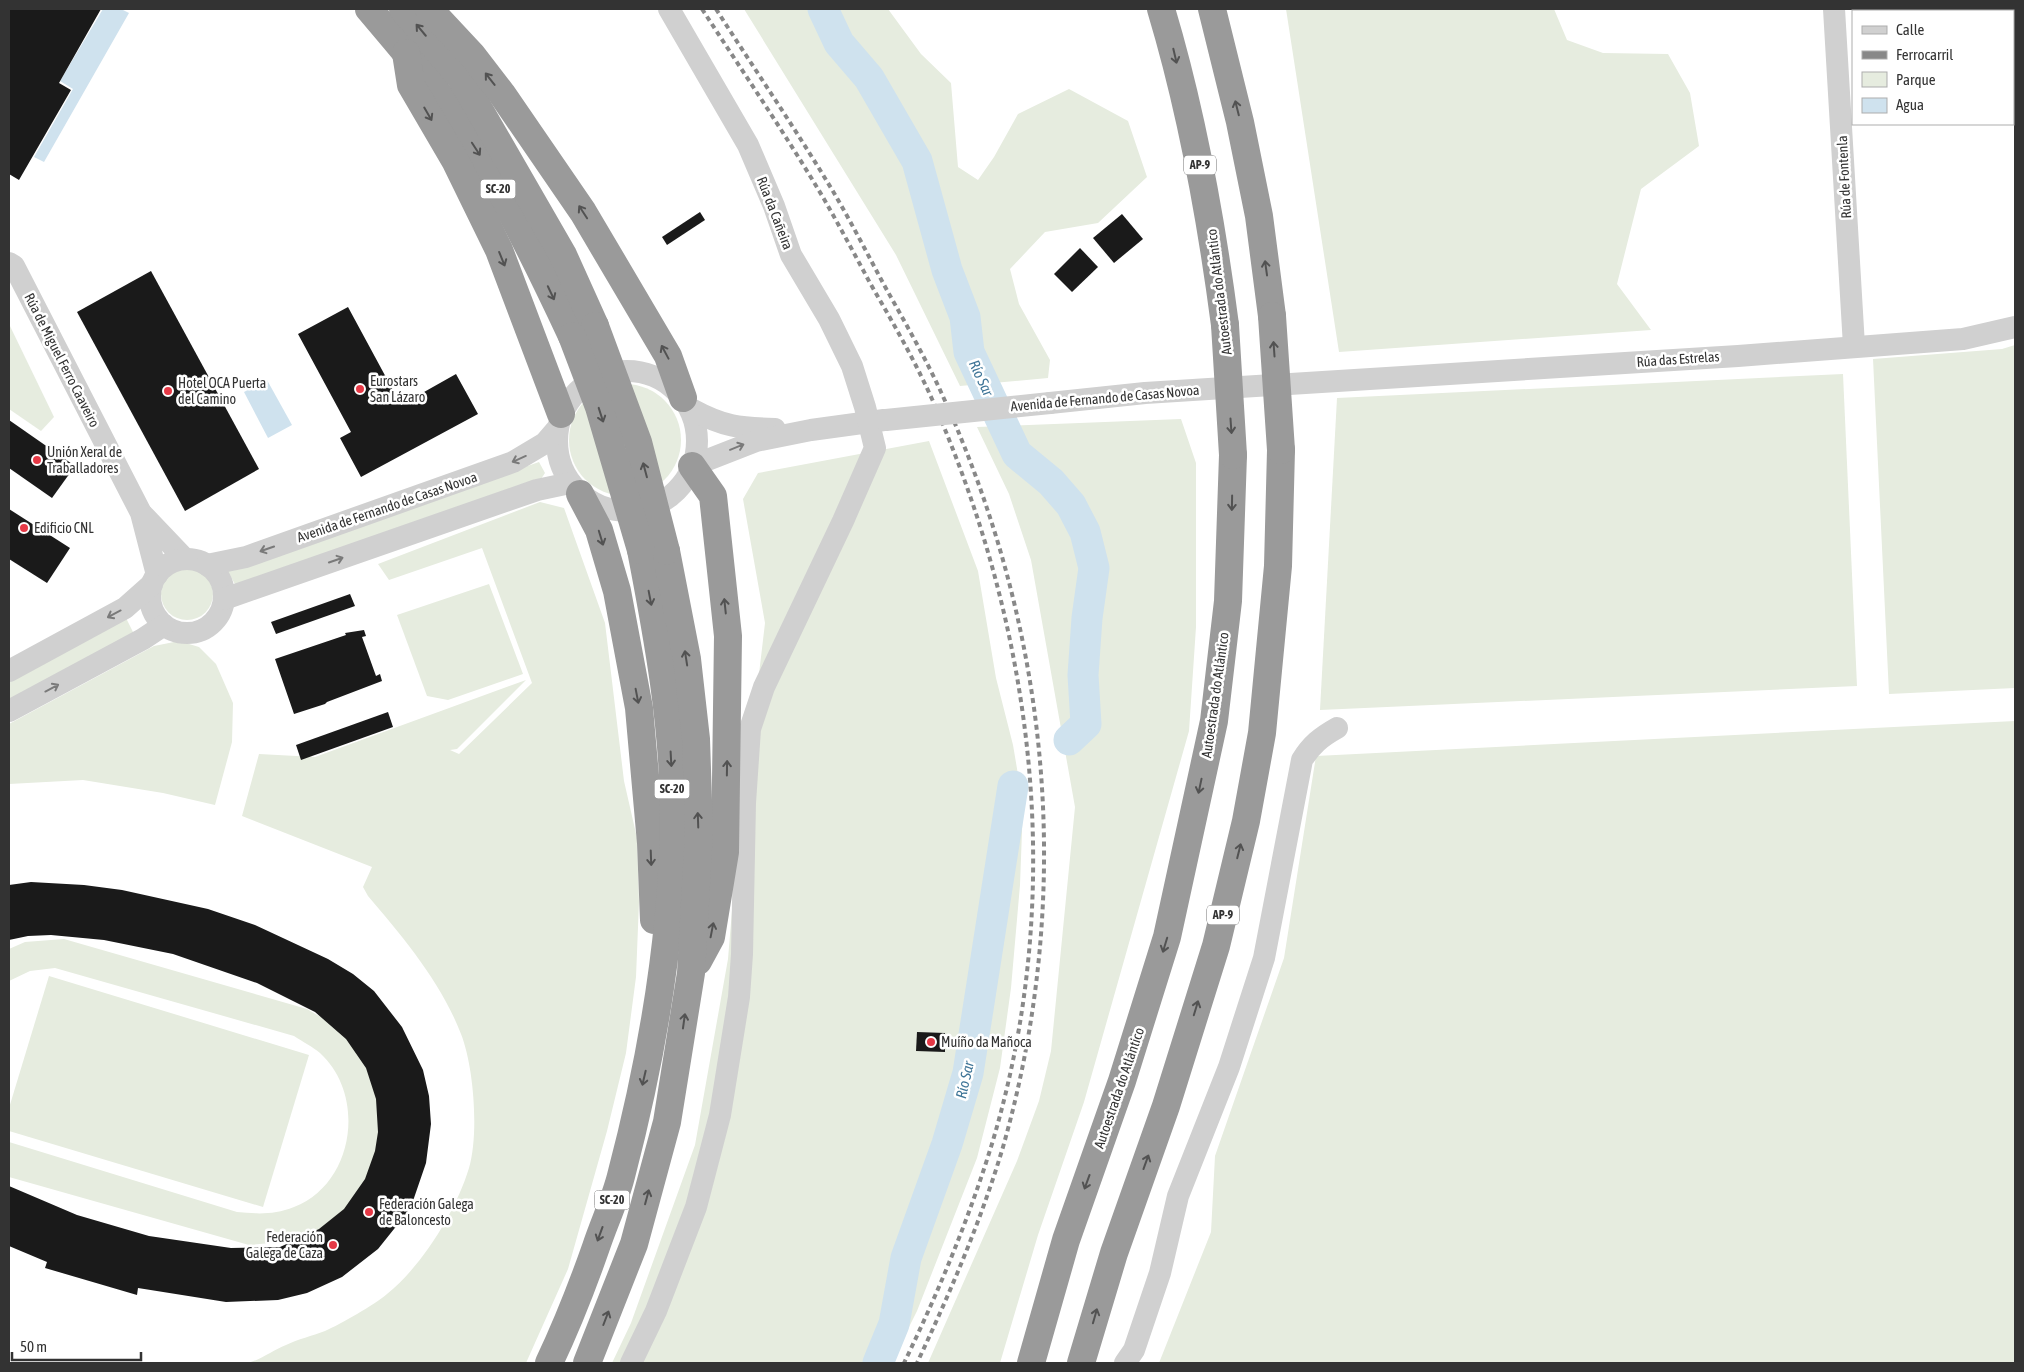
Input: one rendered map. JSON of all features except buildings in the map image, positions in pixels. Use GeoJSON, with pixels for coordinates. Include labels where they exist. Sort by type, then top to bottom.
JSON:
{"type":"FeatureCollection","features":[{"type":"Feature","properties":{"kind":"highway","name":"SC-20"},"geometry":{"type":"LineString","coordinates":[[369,9],[436,90],[478,152],[532,252],[584,331],[638,442],[654,550],[658,636],[667,712],[674,815],[671,895],[655,1030],[620,1178],[569,1322],[549,1363]]}},
{"type":"Feature","properties":{"kind":"highway","name":"SC-20"},"geometry":{"type":"LineString","coordinates":[[403,9],[461,78],[563,255],[584,331]]}},
{"type":"Feature","properties":{"kind":"highway","name":"Autoestrada do Atlántico"},"geometry":{"type":"LineString","coordinates":[[1031,1363],[1066,1240],[1122,1081],[1167,937],[1214,722],[1228,601],[1233,455],[1225,324],[1207,197],[1162,9]]}},
{"type":"Feature","properties":{"kind":"highway","name":"AP-9"},"geometry":{"type":"LineString","coordinates":[[1081,1363],[1114,1253],[1166,1106],[1216,946],[1246,821],[1262,733],[1277,576],[1281,450],[1272,316],[1257,206],[1240,122],[1212,9]]}},
{"type":"Feature","properties":{"kind":"highway"},"geometry":{"type":"LineString","coordinates":[[434,15],[461,78]]}},
{"type":"Feature","properties":{"kind":"highway"},"geometry":{"type":"LineString","coordinates":[[434,15],[472,55],[502,94],[583,212],[668,356],[687,403]]}},
{"type":"Feature","properties":{"kind":"highway"},"geometry":{"type":"LineString","coordinates":[[406,53],[411,84],[456,162],[499,250],[559,422]]}},
{"type":"Feature","properties":{"kind":"highway"},"geometry":{"type":"LineString","coordinates":[[691,973],[711,937],[724,852],[728,645],[713,496],[692,466]]}},
{"type":"Feature","properties":{"kind":"highway"},"geometry":{"type":"LineString","coordinates":[[575,488],[599,530],[617,591],[639,708],[651,843],[655,1030]]}},
{"type":"Feature","properties":{"kind":"highway","name":"SC-20"},"geometry":{"type":"LineString","coordinates":[[587,1363],[634,1244],[667,1122],[691,973],[699,830],[696,739],[687,659],[654,550]]}},
{"type":"Feature","properties":{"kind":"street","name":"Rúa da Cañeira"},"geometry":{"type":"LineString","coordinates":[[630,1363],[656,1311],[696,1207],[720,1115],[739,997],[742,954],[745,802],[750,729],[764,687],[843,521],[875,448],[877,421],[829,319],[791,256],[774,206],[748,145],[669,9]]}},
{"type":"Feature","properties":{"kind":"street","name":"Rúa de Fontenla"},"geometry":{"type":"LineString","coordinates":[[1834,9],[1854,346]]}},
{"type":"Feature","properties":{"kind":"street","name":"Rúa de Miguel Ferro Caaveiro"},"geometry":{"type":"LineString","coordinates":[[9,263],[14,266],[141,513],[155,580]]}},
{"type":"Feature","properties":{"kind":"street","name":"Rúa das Estrelas"},"geometry":{"type":"LineString","coordinates":[[1339,381],[1963,339],[2015,327]]}},
{"type":"Feature","properties":{"kind":"street","name":"Avenida de Fernando de Casas Novoa"},"geometry":{"type":"LineString","coordinates":[[207,565],[246,557],[513,462],[545,443],[559,422],[572,396],[588,382],[614,372],[628,370],[649,373],[668,383],[687,403],[715,422],[734,428],[811,430]]}},
{"type":"Feature","properties":{"kind":"street","name":"Avenida de Fernando de Casas Novoa"},"geometry":{"type":"LineString","coordinates":[[692,466],[740,446],[811,430],[877,421],[1146,393],[1339,381]]}},
{"type":"Feature","properties":{"kind":"street"},"geometry":{"type":"LineString","coordinates":[[559,422],[557,448],[561,466],[575,488],[600,507],[623,512],[647,509],[668,498],[685,482],[692,466],[698,443],[696,426],[687,403]]}},
{"type":"Feature","properties":{"kind":"street"},"geometry":{"type":"LineString","coordinates":[[224,599],[537,490],[575,488]]}},
{"type":"Feature","properties":{"kind":"street","name":"Rúa de Miguel Ferro Caaveiro"},"geometry":{"type":"LineString","coordinates":[[141,513],[185,559]]}},
{"type":"Feature","properties":{"kind":"street"},"geometry":{"type":"LineString","coordinates":[[9,671],[125,608],[174,562],[185,559],[197,560],[207,565],[220,580],[224,599],[216,619],[200,631],[188,633],[175,631],[164,625],[152,606],[155,580]]}},
{"type":"Feature","properties":{"kind":"street"},"geometry":{"type":"LineString","coordinates":[[9,711],[143,639],[164,625]]}},
{"type":"Feature","properties":{"kind":"street"},"geometry":{"type":"LineString","coordinates":[[1125,1363],[1134,1350],[1160,1273],[1178,1196],[1229,1067],[1264,958],[1302,760],[1310,747],[1320,737],[1336,728]]}},
{"type":"Feature","properties":{"kind":"green space"},"geometry":{"type":"Polygon","coordinates":[[[744,9],[888,9],[921,54],[951,83],[958,167],[978,180],[994,157],[1018,114],[1069,89],[1128,121],[1147,177],[1098,223],[1045,232],[1010,269],[1019,304],[1050,360],[1048,378],[960,386],[896,255],[744,9]]]}},
{"type":"Feature","properties":{"kind":"green space"},"geometry":{"type":"Polygon","coordinates":[[[1286,9],[1554,9],[1567,40],[1603,53],[1668,54],[1690,93],[1699,146],[1641,189],[1617,284],[1651,330],[1339,352],[1286,9]]]}},
{"type":"Feature","properties":{"kind":"green space"},"geometry":{"type":"Polygon","coordinates":[[[9,324],[54,417],[41,431],[9,409],[9,324]]]}},
{"type":"Feature","properties":{"kind":"green space"},"geometry":{"type":"Polygon","coordinates":[[[2015,345],[2015,688],[1889,694],[1873,359],[2002,349],[2015,345]]]}},
{"type":"Feature","properties":{"kind":"green space"},"geometry":{"type":"Polygon","coordinates":[[[1843,374],[1857,686],[1320,710],[1337,398],[1843,374]]]}},
{"type":"Feature","properties":{"kind":"green space"},"geometry":{"type":"Polygon","coordinates":[[[625,384],[647,388],[665,400],[677,418],[681,440],[677,462],[665,480],[647,492],[625,496],[603,492],[585,480],[573,462],[569,440],[573,418],[585,400],[603,388],[625,384]]]}},
{"type":"Feature","properties":{"kind":"green space"},"geometry":{"type":"Polygon","coordinates":[[[1181,419],[1196,463],[1196,627],[1189,731],[1084,1102],[1038,1235],[1000,1363],[928,1363],[1017,1161],[1039,1101],[1051,1051],[1075,807],[1031,560],[1009,494],[977,427],[1181,419]]]}},
{"type":"Feature","properties":{"kind":"green space"},"geometry":{"type":"Polygon","coordinates":[[[929,441],[978,571],[996,678],[1013,745],[1023,804],[1020,885],[1011,988],[1000,1068],[977,1158],[917,1311],[891,1363],[612,1363],[631,1323],[695,1145],[728,959],[734,886],[765,623],[743,499],[758,473],[929,441]]]}},
{"type":"Feature","properties":{"kind":"green space"},"geometry":{"type":"Polygon","coordinates":[[[539,462],[545,473],[541,479],[236,586],[227,570],[539,462]]]}},
{"type":"Feature","properties":{"kind":"green space"},"geometry":{"type":"Polygon","coordinates":[[[540,502],[564,508],[605,623],[624,781],[637,838],[639,902],[636,977],[626,1053],[607,1131],[568,1269],[526,1363],[248,1363],[291,1343],[340,1324],[387,1294],[413,1269],[436,1237],[456,1202],[469,1168],[474,1137],[472,1082],[461,1034],[453,1015],[432,978],[363,887],[372,867],[242,816],[259,754],[315,757],[526,680],[457,749],[450,750],[459,754],[532,683],[482,548],[389,580],[378,564],[540,502]]]}},
{"type":"Feature","properties":{"kind":"green space"},"geometry":{"type":"Polygon","coordinates":[[[182,568],[192,568],[206,575],[213,589],[213,599],[206,613],[192,620],[182,620],[172,616],[165,609],[161,599],[161,589],[165,579],[172,572],[182,568]]]}},
{"type":"Feature","properties":{"kind":"green space"},"geometry":{"type":"Polygon","coordinates":[[[489,584],[523,674],[448,700],[427,696],[397,615],[489,584]]]}},
{"type":"Feature","properties":{"kind":"green space"},"geometry":{"type":"Polygon","coordinates":[[[126,618],[134,634],[9,701],[9,681],[126,618]]]}},
{"type":"Feature","properties":{"kind":"green space"},"geometry":{"type":"Polygon","coordinates":[[[179,641],[199,647],[216,664],[233,703],[232,742],[215,805],[163,793],[83,780],[9,784],[9,724],[154,646],[179,641]]]}},
{"type":"Feature","properties":{"kind":"green space"},"geometry":{"type":"Polygon","coordinates":[[[2015,721],[2015,1363],[1159,1363],[1211,1232],[1215,1156],[1284,958],[1316,756],[2015,721]]]}},
{"type":"Feature","properties":{"kind":"green space"},"geometry":{"type":"Polygon","coordinates":[[[64,939],[307,1009],[341,1031],[367,1068],[376,1093],[380,1118],[378,1144],[371,1168],[359,1191],[343,1212],[322,1228],[304,1236],[277,1242],[249,1245],[9,1177],[9,1142],[237,1212],[272,1213],[287,1210],[314,1196],[330,1179],[341,1160],[347,1138],[348,1115],[344,1092],[335,1071],[320,1053],[294,1036],[55,968],[30,971],[9,981],[9,949],[25,942],[64,939]]]}},
{"type":"Feature","properties":{"kind":"green space"},"geometry":{"type":"Polygon","coordinates":[[[49,976],[309,1055],[263,1207],[9,1131],[9,1108],[49,976]]]}},
{"type":"Feature","properties":{"kind":"water"},"geometry":{"type":"Polygon","coordinates":[[[103,9],[121,9],[129,13],[44,162],[34,157],[73,89],[60,81],[103,9]]]}},
{"type":"Feature","properties":{"kind":"water"},"geometry":{"type":"Polygon","coordinates":[[[267,380],[292,425],[268,438],[244,392],[267,380]]]}},
{"type":"Feature","properties":{"kind":"waterway","name":"Río Sar"},"geometry":{"type":"LineString","coordinates":[[823,9],[839,43],[869,78],[917,161],[947,270],[965,317],[969,352],[1017,454],[1051,482],[1071,505],[1085,532],[1094,568],[1087,618],[1083,675],[1086,724],[1069,740]]}},
{"type":"Feature","properties":{"kind":"waterway","name":"Río Sar"},"geometry":{"type":"LineString","coordinates":[[878,1363],[894,1324],[906,1258],[947,1144],[968,1073],[1013,786]]}},
{"type":"Feature","properties":{"kind":"railway"},"geometry":{"type":"LineString","coordinates":[[702,9],[780,127],[824,199],[903,340],[925,384],[968,489],[996,580],[1016,673],[1029,768],[1033,863],[1028,958],[1015,1053],[991,1147],[972,1202],[929,1310],[904,1363]]}},
{"type":"Feature","properties":{"kind":"railway"},"geometry":{"type":"LineString","coordinates":[[716,9],[834,193],[941,392],[978,483],[1007,576],[1028,669],[1040,764],[1044,860],[1039,956],[1026,1051],[1003,1147],[985,1202],[953,1283],[917,1363]]}},
{"type":"Feature","properties":{"kind":"place","name":"Eurostars San Lázaro"},"geometry":{"type":"Point","coordinates":[360,389]}},
{"type":"Feature","properties":{"kind":"place","name":"Hotel OCA Puerta del Camino"},"geometry":{"type":"Point","coordinates":[168,391]}},
{"type":"Feature","properties":{"kind":"place","name":"Unión Xeral de Traballadores"},"geometry":{"type":"Point","coordinates":[37,460]}},
{"type":"Feature","properties":{"kind":"place","name":"Edificio CNL"},"geometry":{"type":"Point","coordinates":[24,528]}},
{"type":"Feature","properties":{"kind":"place","name":"Muíño da Mañoca"},"geometry":{"type":"Point","coordinates":[931,1042]}},
{"type":"Feature","properties":{"kind":"place","name":"Federación Galega de Baloncesto"},"geometry":{"type":"Point","coordinates":[369,1212]}},
{"type":"Feature","properties":{"kind":"place","name":"Federación Galega de Caza"},"geometry":{"type":"Point","coordinates":[333,1245]}}]}
